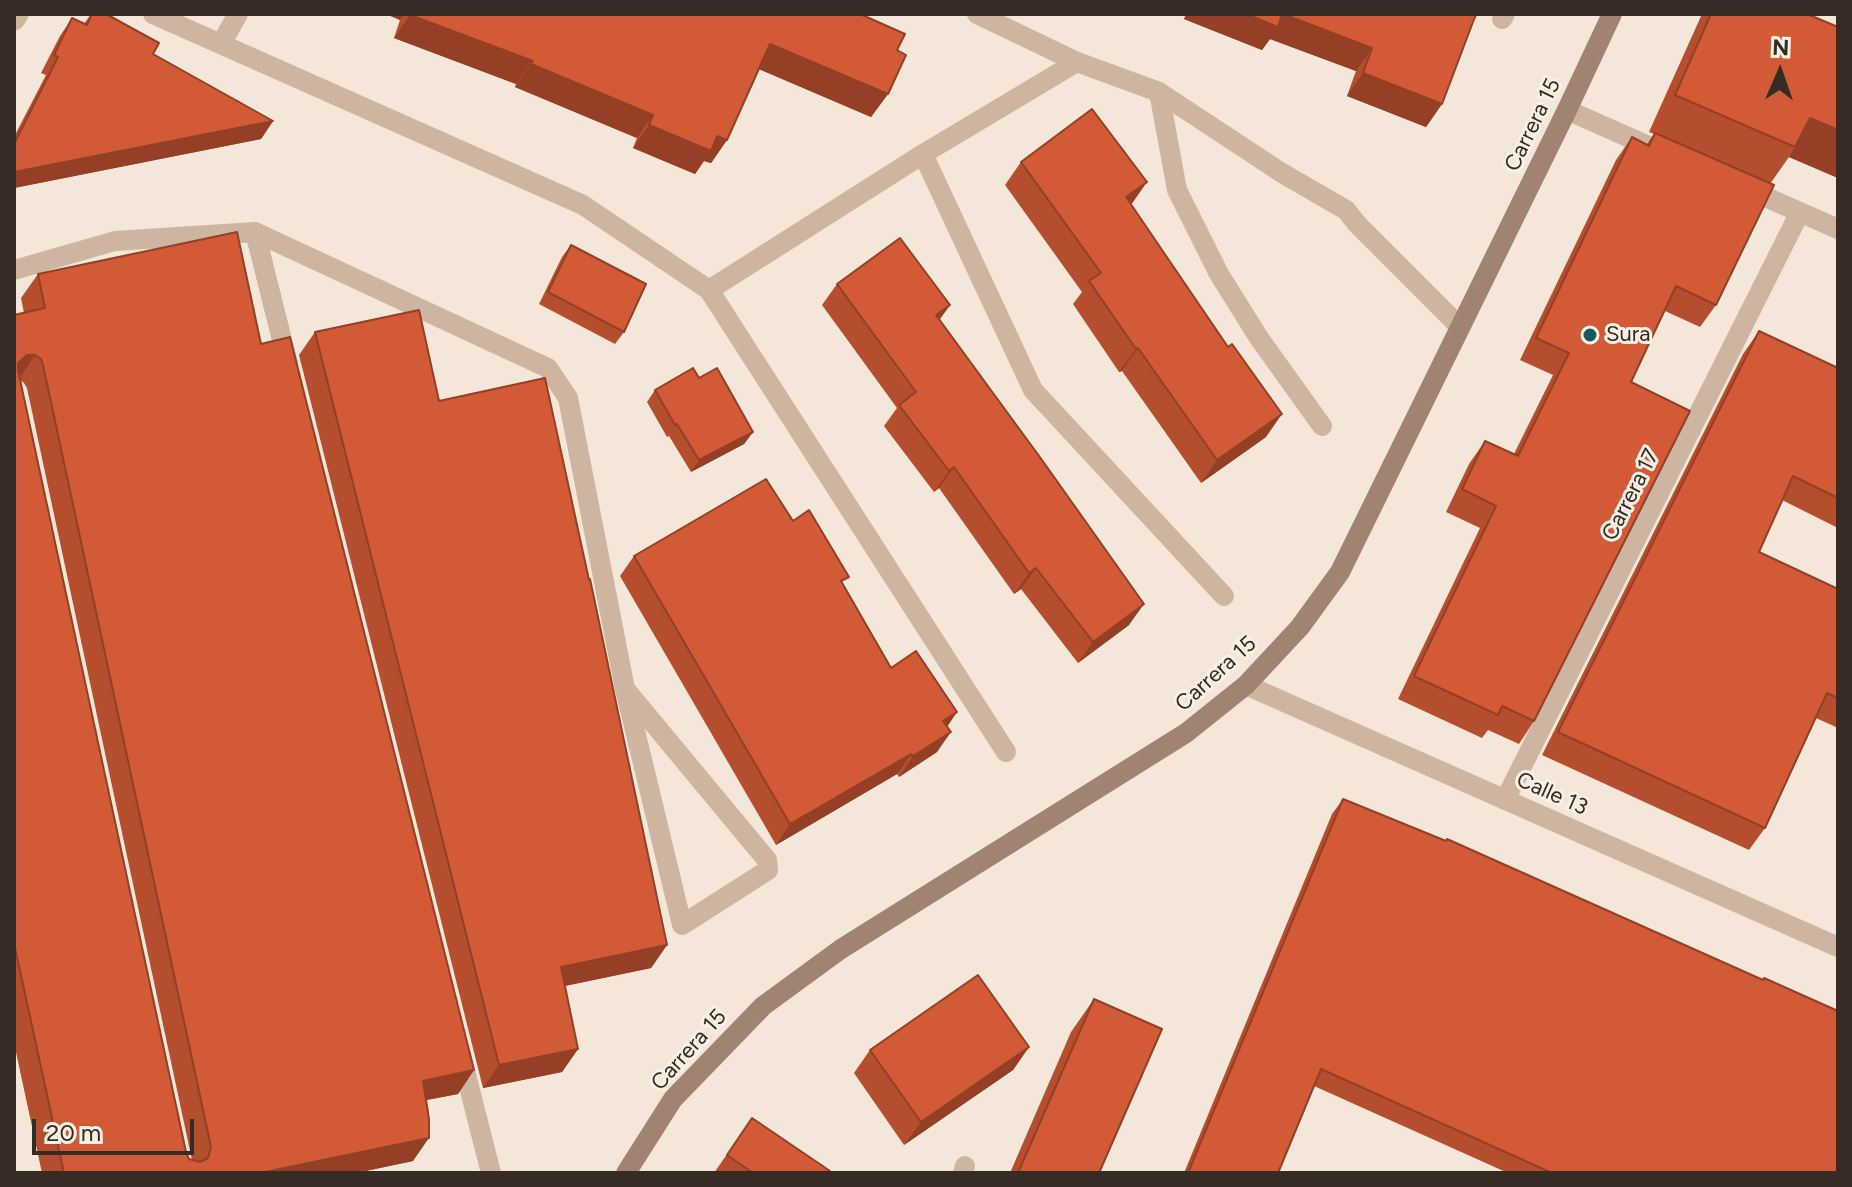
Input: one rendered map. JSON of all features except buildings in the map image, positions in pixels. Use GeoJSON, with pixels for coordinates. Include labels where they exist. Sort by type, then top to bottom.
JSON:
{"type":"FeatureCollection","features":[{"type":"Feature","properties":{"kind":"street"},"geometry":{"type":"LineString","coordinates":[[14,21],[19,14]]}},
{"type":"Feature","properties":{"kind":"street"},"geometry":{"type":"LineString","coordinates":[[153,14],[583,205],[709,290],[1006,752]]}},
{"type":"Feature","properties":{"kind":"street"},"geometry":{"type":"LineString","coordinates":[[221,44],[238,14]]}},
{"type":"Feature","properties":{"kind":"street"},"geometry":{"type":"LineString","coordinates":[[977,14],[1077,62],[1159,92],[1282,173],[1346,210],[1460,327]]}},
{"type":"Feature","properties":{"kind":"street","name":"Carrera 15"},"geometry":{"type":"LineString","coordinates":[[626,1173],[673,1099],[763,1006],[841,949],[1186,733],[1246,685],[1300,627],[1340,572],[1612,14]]}},
{"type":"Feature","properties":{"kind":"street"},"geometry":{"type":"LineString","coordinates":[[709,290],[923,154],[1077,62]]}},
{"type":"Feature","properties":{"kind":"street"},"geometry":{"type":"LineString","coordinates":[[1159,92],[1177,190],[1219,274],[1259,338],[1322,426]]}},
{"type":"Feature","properties":{"kind":"street"},"geometry":{"type":"LineString","coordinates":[[1567,110],[1679,159]]}},
{"type":"Feature","properties":{"kind":"street"},"geometry":{"type":"LineString","coordinates":[[923,154],[1033,390],[1224,596]]}},
{"type":"Feature","properties":{"kind":"street"},"geometry":{"type":"LineString","coordinates":[[1719,177],[1838,229]]}},
{"type":"Feature","properties":{"kind":"street","name":"Carrera 17"},"geometry":{"type":"LineString","coordinates":[[1505,800],[1800,212]]}},
{"type":"Feature","properties":{"kind":"street"},"geometry":{"type":"LineString","coordinates":[[14,270],[115,241],[255,232],[548,368],[568,398],[625,689],[682,925],[768,870],[767,860],[625,689]]}},
{"type":"Feature","properties":{"kind":"street"},"geometry":{"type":"LineString","coordinates":[[255,232],[294,386]]}},
{"type":"Feature","properties":{"kind":"street","name":"Calle 13"},"geometry":{"type":"LineString","coordinates":[[1246,685],[1505,800],[1835,939]]}},
{"type":"Feature","properties":{"kind":"street"},"geometry":{"type":"LineString","coordinates":[[456,1034],[491,1173]]}},
{"type":"Feature","properties":{"kind":"place","name":"Sura"},"geometry":{"type":"Point","coordinates":[1590,335]}}]}
